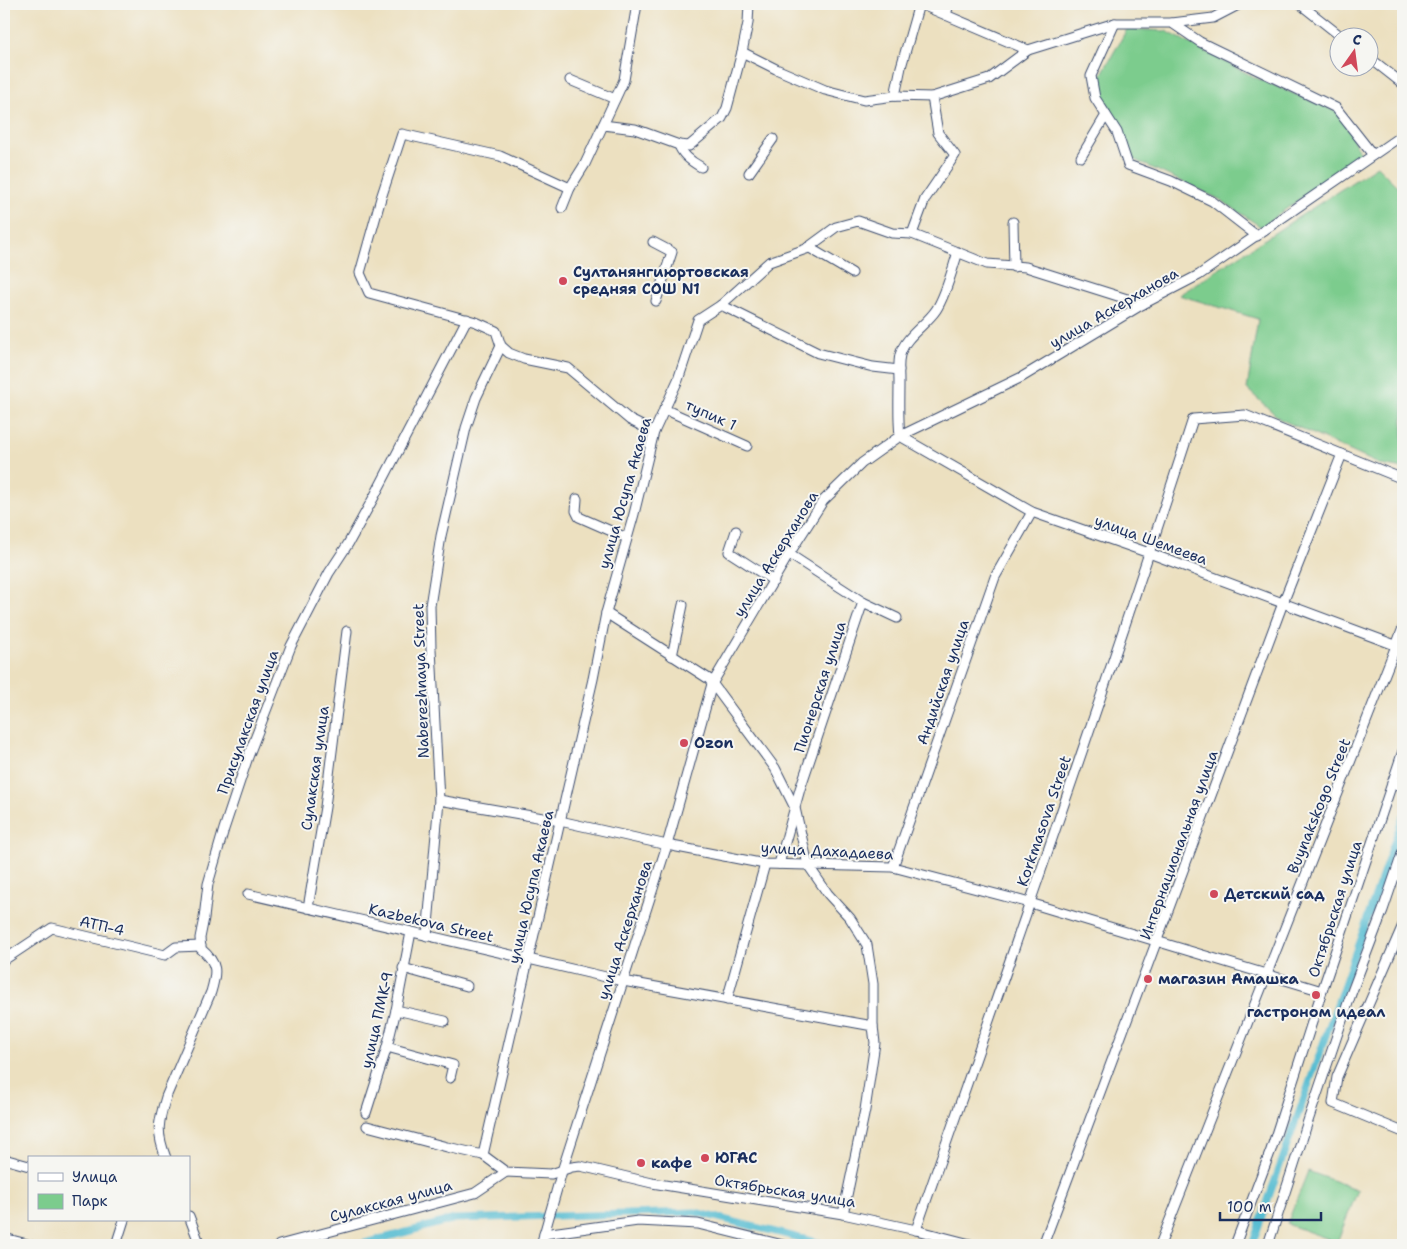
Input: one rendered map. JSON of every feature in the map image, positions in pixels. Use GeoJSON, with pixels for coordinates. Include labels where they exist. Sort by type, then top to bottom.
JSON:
{"type":"FeatureCollection","features":[{"type":"Feature","properties":{"kind":"street"},"geometry":{"type":"LineString","coordinates":[[562,208],[570,188],[585,164],[624,80],[637,4]]}},
{"type":"Feature","properties":{"kind":"street"},"geometry":{"type":"LineString","coordinates":[[603,125],[635,129],[678,145],[689,146],[722,118],[727,108],[742,52],[748,23],[749,4]]}},
{"type":"Feature","properties":{"kind":"street"},"geometry":{"type":"LineString","coordinates":[[895,96],[901,67],[920,4],[1028,50]]}},
{"type":"Feature","properties":{"kind":"street"},"geometry":{"type":"LineString","coordinates":[[946,15],[949,4]]}},
{"type":"Feature","properties":{"kind":"street"},"geometry":{"type":"LineString","coordinates":[[742,52],[825,90],[864,100],[895,96],[932,97],[989,79],[1028,50],[1115,23],[1172,23],[1213,18],[1240,4]]}},
{"type":"Feature","properties":{"kind":"street"},"geometry":{"type":"LineString","coordinates":[[1305,5],[1332,28]]}},
{"type":"Feature","properties":{"kind":"street"},"geometry":{"type":"LineString","coordinates":[[1115,23],[1091,76],[1095,98],[1117,132],[1128,165],[1171,181],[1212,201],[1257,236]]}},
{"type":"Feature","properties":{"kind":"street"},"geometry":{"type":"LineString","coordinates":[[1172,23],[1200,42],[1336,108],[1373,155]]}},
{"type":"Feature","properties":{"kind":"street"},"geometry":{"type":"LineString","coordinates":[[1380,66],[1403,84]]}},
{"type":"Feature","properties":{"kind":"street"},"geometry":{"type":"LineString","coordinates":[[570,80],[615,99]]}},
{"type":"Feature","properties":{"kind":"street"},"geometry":{"type":"LineString","coordinates":[[912,234],[925,198],[956,155],[938,133],[932,97]]}},
{"type":"Feature","properties":{"kind":"street"},"geometry":{"type":"LineString","coordinates":[[1081,157],[1106,114]]}},
{"type":"Feature","properties":{"kind":"street","name":"улица Аскерханова"},"geometry":{"type":"LineString","coordinates":[[540,1245],[667,845],[712,684],[789,554],[823,501],[862,463],[900,436],[1022,377],[1143,304],[1199,275],[1398,138],[1403,130]]}},
{"type":"Feature","properties":{"kind":"street"},"geometry":{"type":"LineString","coordinates":[[570,188],[500,156],[402,134],[381,198],[360,274],[369,293],[476,322],[496,331],[501,346],[509,353],[568,368],[630,420],[654,432]]}},
{"type":"Feature","properties":{"kind":"street"},"geometry":{"type":"LineString","coordinates":[[749,173],[772,139]]}},
{"type":"Feature","properties":{"kind":"street"},"geometry":{"type":"LineString","coordinates":[[678,145],[691,162],[701,167]]}},
{"type":"Feature","properties":{"kind":"street","name":"улица Юсупа Акаева"},"geometry":{"type":"LineString","coordinates":[[483,1155],[593,679],[606,613],[654,432],[678,380],[698,320],[721,305],[769,262],[808,247],[836,227],[858,221],[892,233],[912,234],[987,264],[1026,267],[1143,304]]}},
{"type":"Feature","properties":{"kind":"street"},"geometry":{"type":"LineString","coordinates":[[1013,222],[1014,267]]}},
{"type":"Feature","properties":{"kind":"street"},"geometry":{"type":"LineString","coordinates":[[653,242],[672,252],[656,301]]}},
{"type":"Feature","properties":{"kind":"street"},"geometry":{"type":"LineString","coordinates":[[808,247],[852,273]]}},
{"type":"Feature","properties":{"kind":"street"},"geometry":{"type":"LineString","coordinates":[[900,436],[898,421],[900,355],[905,345],[937,308],[958,252]]}},
{"type":"Feature","properties":{"kind":"street"},"geometry":{"type":"LineString","coordinates":[[721,305],[818,353],[873,367],[899,370]]}},
{"type":"Feature","properties":{"kind":"street","name":"Присулакская улица"},"geometry":{"type":"LineString","coordinates":[[201,946],[200,938],[208,884],[248,757],[291,646],[329,573],[348,544],[374,497],[467,319]]}},
{"type":"Feature","properties":{"kind":"street","name":"Naberezhnaya Street"},"geometry":{"type":"LineString","coordinates":[[427,936],[438,800],[430,606],[441,536],[466,428],[476,398],[501,346]]}},
{"type":"Feature","properties":{"kind":"street","name":"тупик 1"},"geometry":{"type":"LineString","coordinates":[[664,409],[746,446]]}},
{"type":"Feature","properties":{"kind":"street","name":"Korkmasova Street"},"geometry":{"type":"LineString","coordinates":[[916,1230],[1030,903],[1149,553],[1192,419],[1245,415],[1342,454]]}},
{"type":"Feature","properties":{"kind":"street","name":"улица Шемеева"},"geometry":{"type":"LineString","coordinates":[[900,436],[1032,512],[1149,553],[1400,646]]}},
{"type":"Feature","properties":{"kind":"street"},"geometry":{"type":"LineString","coordinates":[[1342,454],[1403,479]]}},
{"type":"Feature","properties":{"kind":"street","name":"Интернациональная улица"},"geometry":{"type":"LineString","coordinates":[[1043,1245],[1284,603],[1342,454]]}},
{"type":"Feature","properties":{"kind":"street"},"geometry":{"type":"LineString","coordinates":[[577,499],[576,511],[579,517],[627,538]]}},
{"type":"Feature","properties":{"kind":"street","name":"Андийская улица"},"geometry":{"type":"LineString","coordinates":[[893,867],[995,577],[1032,512]]}},
{"type":"Feature","properties":{"kind":"street"},"geometry":{"type":"LineString","coordinates":[[736,531],[729,552],[774,581]]}},
{"type":"Feature","properties":{"kind":"street"},"geometry":{"type":"LineString","coordinates":[[789,554],[863,602],[897,618]]}},
{"type":"Feature","properties":{"kind":"street","name":"Пионерская улица"},"geometry":{"type":"LineString","coordinates":[[779,864],[795,808],[863,602]]}},
{"type":"Feature","properties":{"kind":"street"},"geometry":{"type":"LineString","coordinates":[[672,656],[683,605]]}},
{"type":"Feature","properties":{"kind":"street"},"geometry":{"type":"LineString","coordinates":[[606,613],[709,679],[774,768],[795,808],[808,865],[828,894],[850,918],[867,945],[873,984],[873,1026],[876,1043],[865,1110],[843,1214]]}},
{"type":"Feature","properties":{"kind":"street","name":"Buynakskogo Street"},"geometry":{"type":"LineString","coordinates":[[1160,1245],[1400,646],[1403,628]]}},
{"type":"Feature","properties":{"kind":"street","name":"Сулакская улица"},"geometry":{"type":"LineString","coordinates":[[308,908],[324,807],[347,631]]}},
{"type":"Feature","properties":{"kind":"street","name":"Октябрьская улица"},"geometry":{"type":"LineString","coordinates":[[1235,1245],[1271,1150],[1322,991],[1403,751]]}},
{"type":"Feature","properties":{"kind":"street"},"geometry":{"type":"LineString","coordinates":[[1392,783],[1403,787]]}},
{"type":"Feature","properties":{"kind":"street","name":"улица Дахадаева"},"geometry":{"type":"LineString","coordinates":[[438,800],[560,821],[667,845],[765,864],[893,867],[1030,903],[1322,991]]}},
{"type":"Feature","properties":{"kind":"street"},"geometry":{"type":"LineString","coordinates":[[1268,1245],[1351,994],[1403,851]]}},
{"type":"Feature","properties":{"kind":"street"},"geometry":{"type":"LineString","coordinates":[[727,1000],[765,864]]}},
{"type":"Feature","properties":{"kind":"street","name":"Kazbekova Street"},"geometry":{"type":"LineString","coordinates":[[248,894],[623,981],[873,1026]]}},
{"type":"Feature","properties":{"kind":"street"},"geometry":{"type":"LineString","coordinates":[[1403,924],[1337,1077],[1333,1103],[1403,1132]]}},
{"type":"Feature","properties":{"kind":"street","name":"АТП-4"},"geometry":{"type":"LineString","coordinates":[[4,960],[52,928],[165,955],[176,947],[201,946]]}},
{"type":"Feature","properties":{"kind":"street","name":"улица ПМК-9"},"geometry":{"type":"LineString","coordinates":[[366,1113],[387,1047],[411,932]]}},
{"type":"Feature","properties":{"kind":"street"},"geometry":{"type":"LineString","coordinates":[[165,1156],[160,1142],[160,1115],[211,992],[215,977],[214,963],[201,949],[201,946]]}},
{"type":"Feature","properties":{"kind":"street"},"geometry":{"type":"LineString","coordinates":[[403,968],[466,986]]}},
{"type":"Feature","properties":{"kind":"street"},"geometry":{"type":"LineString","coordinates":[[396,1010],[445,1020]]}},
{"type":"Feature","properties":{"kind":"street"},"geometry":{"type":"LineString","coordinates":[[387,1047],[454,1065],[450,1078]]}},
{"type":"Feature","properties":{"kind":"street"},"geometry":{"type":"LineString","coordinates":[[366,1126],[483,1155],[506,1172]]}},
{"type":"Feature","properties":{"kind":"street"},"geometry":{"type":"LineString","coordinates":[[4,1160],[28,1166]]}},
{"type":"Feature","properties":{"kind":"street","name":"Октябрьская улица"},"geometry":{"type":"LineString","coordinates":[[506,1172],[551,1174],[580,1166],[652,1183],[843,1214],[974,1245]]}},
{"type":"Feature","properties":{"kind":"street","name":"Сулакская улица"},"geometry":{"type":"LineString","coordinates":[[278,1245],[475,1193],[506,1172]]}},
{"type":"Feature","properties":{"kind":"street"},"geometry":{"type":"LineString","coordinates":[[190,1219],[200,1245]]}},
{"type":"Feature","properties":{"kind":"street"},"geometry":{"type":"LineString","coordinates":[[545,1230],[638,1221],[672,1222],[698,1224],[783,1245]]}},
{"type":"Feature","properties":{"kind":"street"},"geometry":{"type":"LineString","coordinates":[[116,1245],[123,1222]]}},
{"type":"Feature","properties":{"kind":"street"},"geometry":{"type":"LineString","coordinates":[[4,1238],[31,1245]]}},
{"type":"Feature","properties":{"kind":"green space"},"geometry":{"type":"Polygon","coordinates":[[[1127,29],[1166,31],[1254,77],[1340,113],[1361,155],[1261,227],[1221,200],[1133,159],[1122,131],[1103,96],[1100,77],[1127,29]]]}},
{"type":"Feature","properties":{"kind":"green space"},"geometry":{"type":"Polygon","coordinates":[[[1377,166],[1403,192],[1403,469],[1381,465],[1280,419],[1247,389],[1258,319],[1179,295],[1377,166]]]}},
{"type":"Feature","properties":{"kind":"green space"},"geometry":{"type":"Polygon","coordinates":[[[1308,1171],[1358,1190],[1337,1242],[1287,1224],[1308,1171]]]}},
{"type":"Feature","properties":{"kind":"waterway"},"geometry":{"type":"LineString","coordinates":[[1252,1245],[1403,817]]}},
{"type":"Feature","properties":{"kind":"waterway"},"geometry":{"type":"LineString","coordinates":[[358,1245],[455,1219],[695,1212],[828,1245]]}},
{"type":"Feature","properties":{"kind":"place","name":"Султанянгиюртовская средняя СОШ N1"},"geometry":{"type":"Point","coordinates":[563,281]}},
{"type":"Feature","properties":{"kind":"place","name":"Ozon"},"geometry":{"type":"Point","coordinates":[684,743]}},
{"type":"Feature","properties":{"kind":"place","name":"Детский сад"},"geometry":{"type":"Point","coordinates":[1214,894]}},
{"type":"Feature","properties":{"kind":"place","name":"магазин Амашка"},"geometry":{"type":"Point","coordinates":[1148,979]}},
{"type":"Feature","properties":{"kind":"place","name":"гастроном идеал"},"geometry":{"type":"Point","coordinates":[1316,995]}},
{"type":"Feature","properties":{"kind":"place","name":"ЮГАС"},"geometry":{"type":"Point","coordinates":[705,1158]}},
{"type":"Feature","properties":{"kind":"place","name":"кафе"},"geometry":{"type":"Point","coordinates":[641,1163]}}]}
